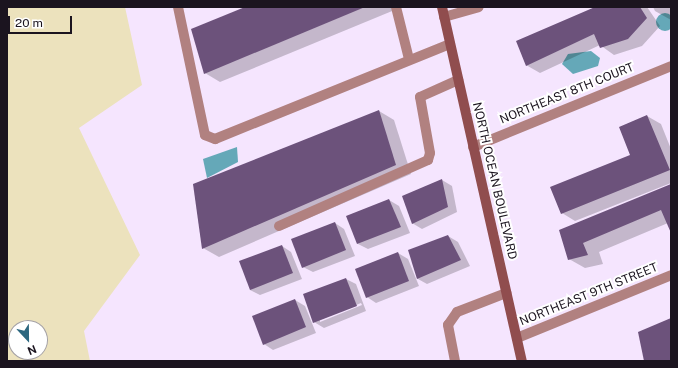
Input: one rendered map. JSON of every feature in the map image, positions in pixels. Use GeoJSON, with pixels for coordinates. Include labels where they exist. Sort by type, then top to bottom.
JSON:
{"type":"FeatureCollection","features":[{"type":"Feature","properties":{"kind":"main road","name":"NORTH OCEAN BOULEVARD"},"geometry":{"type":"LineString","coordinates":[[443,12],[522,361]]}},
{"type":"Feature","properties":{"kind":"street"},"geometry":{"type":"LineString","coordinates":[[178,7],[205,135],[215,139],[235,134],[409,59],[450,44]]}},
{"type":"Feature","properties":{"kind":"street"},"geometry":{"type":"LineString","coordinates":[[396,7],[409,59]]}},
{"type":"Feature","properties":{"kind":"street"},"geometry":{"type":"LineString","coordinates":[[443,12],[479,7]]}},
{"type":"Feature","properties":{"kind":"street","name":"NORTHEAST 8TH COURT"},"geometry":{"type":"LineString","coordinates":[[473,147],[671,66]]}},
{"type":"Feature","properties":{"kind":"street"},"geometry":{"type":"LineString","coordinates":[[279,226],[428,160],[430,153],[420,97],[458,80]]}},
{"type":"Feature","properties":{"kind":"street","name":"NORTHEAST 9TH STREET"},"geometry":{"type":"LineString","coordinates":[[517,338],[671,275]]}},
{"type":"Feature","properties":{"kind":"street"},"geometry":{"type":"LineString","coordinates":[[456,361],[448,325],[457,312],[506,293]]}},
{"type":"Feature","properties":{"kind":"sand"},"geometry":{"type":"Polygon","coordinates":[[[7,7],[125,7],[142,85],[79,128],[140,255],[84,331],[90,361],[7,361],[7,7]]]}},
{"type":"Feature","properties":{"kind":"water"},"geometry":{"type":"Polygon","coordinates":[[[665,13],[671,16],[674,22],[671,28],[665,31],[659,28],[656,22],[659,16],[665,13]]]}},
{"type":"Feature","properties":{"kind":"water"},"geometry":{"type":"Polygon","coordinates":[[[591,51],[600,58],[598,66],[573,74],[562,64],[568,54],[591,51]]]}},
{"type":"Feature","properties":{"kind":"water"},"geometry":{"type":"Polygon","coordinates":[[[237,147],[238,162],[207,178],[203,159],[237,147]]]}},
{"type":"Feature","properties":{"kind":"building"},"geometry":{"type":"Polygon","coordinates":[[[245,7],[365,7],[204,74],[191,29],[245,7]]]}},
{"type":"Feature","properties":{"kind":"building"},"geometry":{"type":"Polygon","coordinates":[[[595,7],[640,7],[647,18],[628,39],[600,48],[594,34],[526,66],[516,41],[595,7]]]}},
{"type":"Feature","properties":{"kind":"building"},"geometry":{"type":"Polygon","coordinates":[[[379,110],[396,165],[202,249],[193,184],[379,110]]]}},
{"type":"Feature","properties":{"kind":"building"},"geometry":{"type":"Polygon","coordinates":[[[647,115],[670,170],[561,214],[550,187],[630,155],[619,127],[647,115]]]}},
{"type":"Feature","properties":{"kind":"building"},"geometry":{"type":"Polygon","coordinates":[[[442,179],[448,207],[412,224],[402,196],[442,179]]]}},
{"type":"Feature","properties":{"kind":"building"},"geometry":{"type":"Polygon","coordinates":[[[671,184],[671,233],[661,210],[583,243],[588,255],[568,260],[559,230],[671,184]]]}},
{"type":"Feature","properties":{"kind":"building"},"geometry":{"type":"Polygon","coordinates":[[[389,199],[401,227],[357,244],[346,216],[389,199]]]}},
{"type":"Feature","properties":{"kind":"building"},"geometry":{"type":"Polygon","coordinates":[[[335,222],[346,250],[302,268],[291,239],[335,222]]]}},
{"type":"Feature","properties":{"kind":"building"},"geometry":{"type":"Polygon","coordinates":[[[448,235],[461,260],[417,279],[408,250],[448,235]]]}},
{"type":"Feature","properties":{"kind":"building"},"geometry":{"type":"Polygon","coordinates":[[[282,245],[293,273],[250,290],[239,261],[282,245]]]}},
{"type":"Feature","properties":{"kind":"building"},"geometry":{"type":"Polygon","coordinates":[[[398,252],[409,281],[366,298],[355,269],[398,252]]]}},
{"type":"Feature","properties":{"kind":"building"},"geometry":{"type":"Polygon","coordinates":[[[346,278],[357,306],[313,323],[303,294],[346,278]]]}},
{"type":"Feature","properties":{"kind":"building"},"geometry":{"type":"Polygon","coordinates":[[[295,299],[306,327],[263,345],[252,316],[295,299]]]}},
{"type":"Feature","properties":{"kind":"building"},"geometry":{"type":"Polygon","coordinates":[[[671,318],[671,361],[644,361],[638,332],[671,318]]]}}]}
